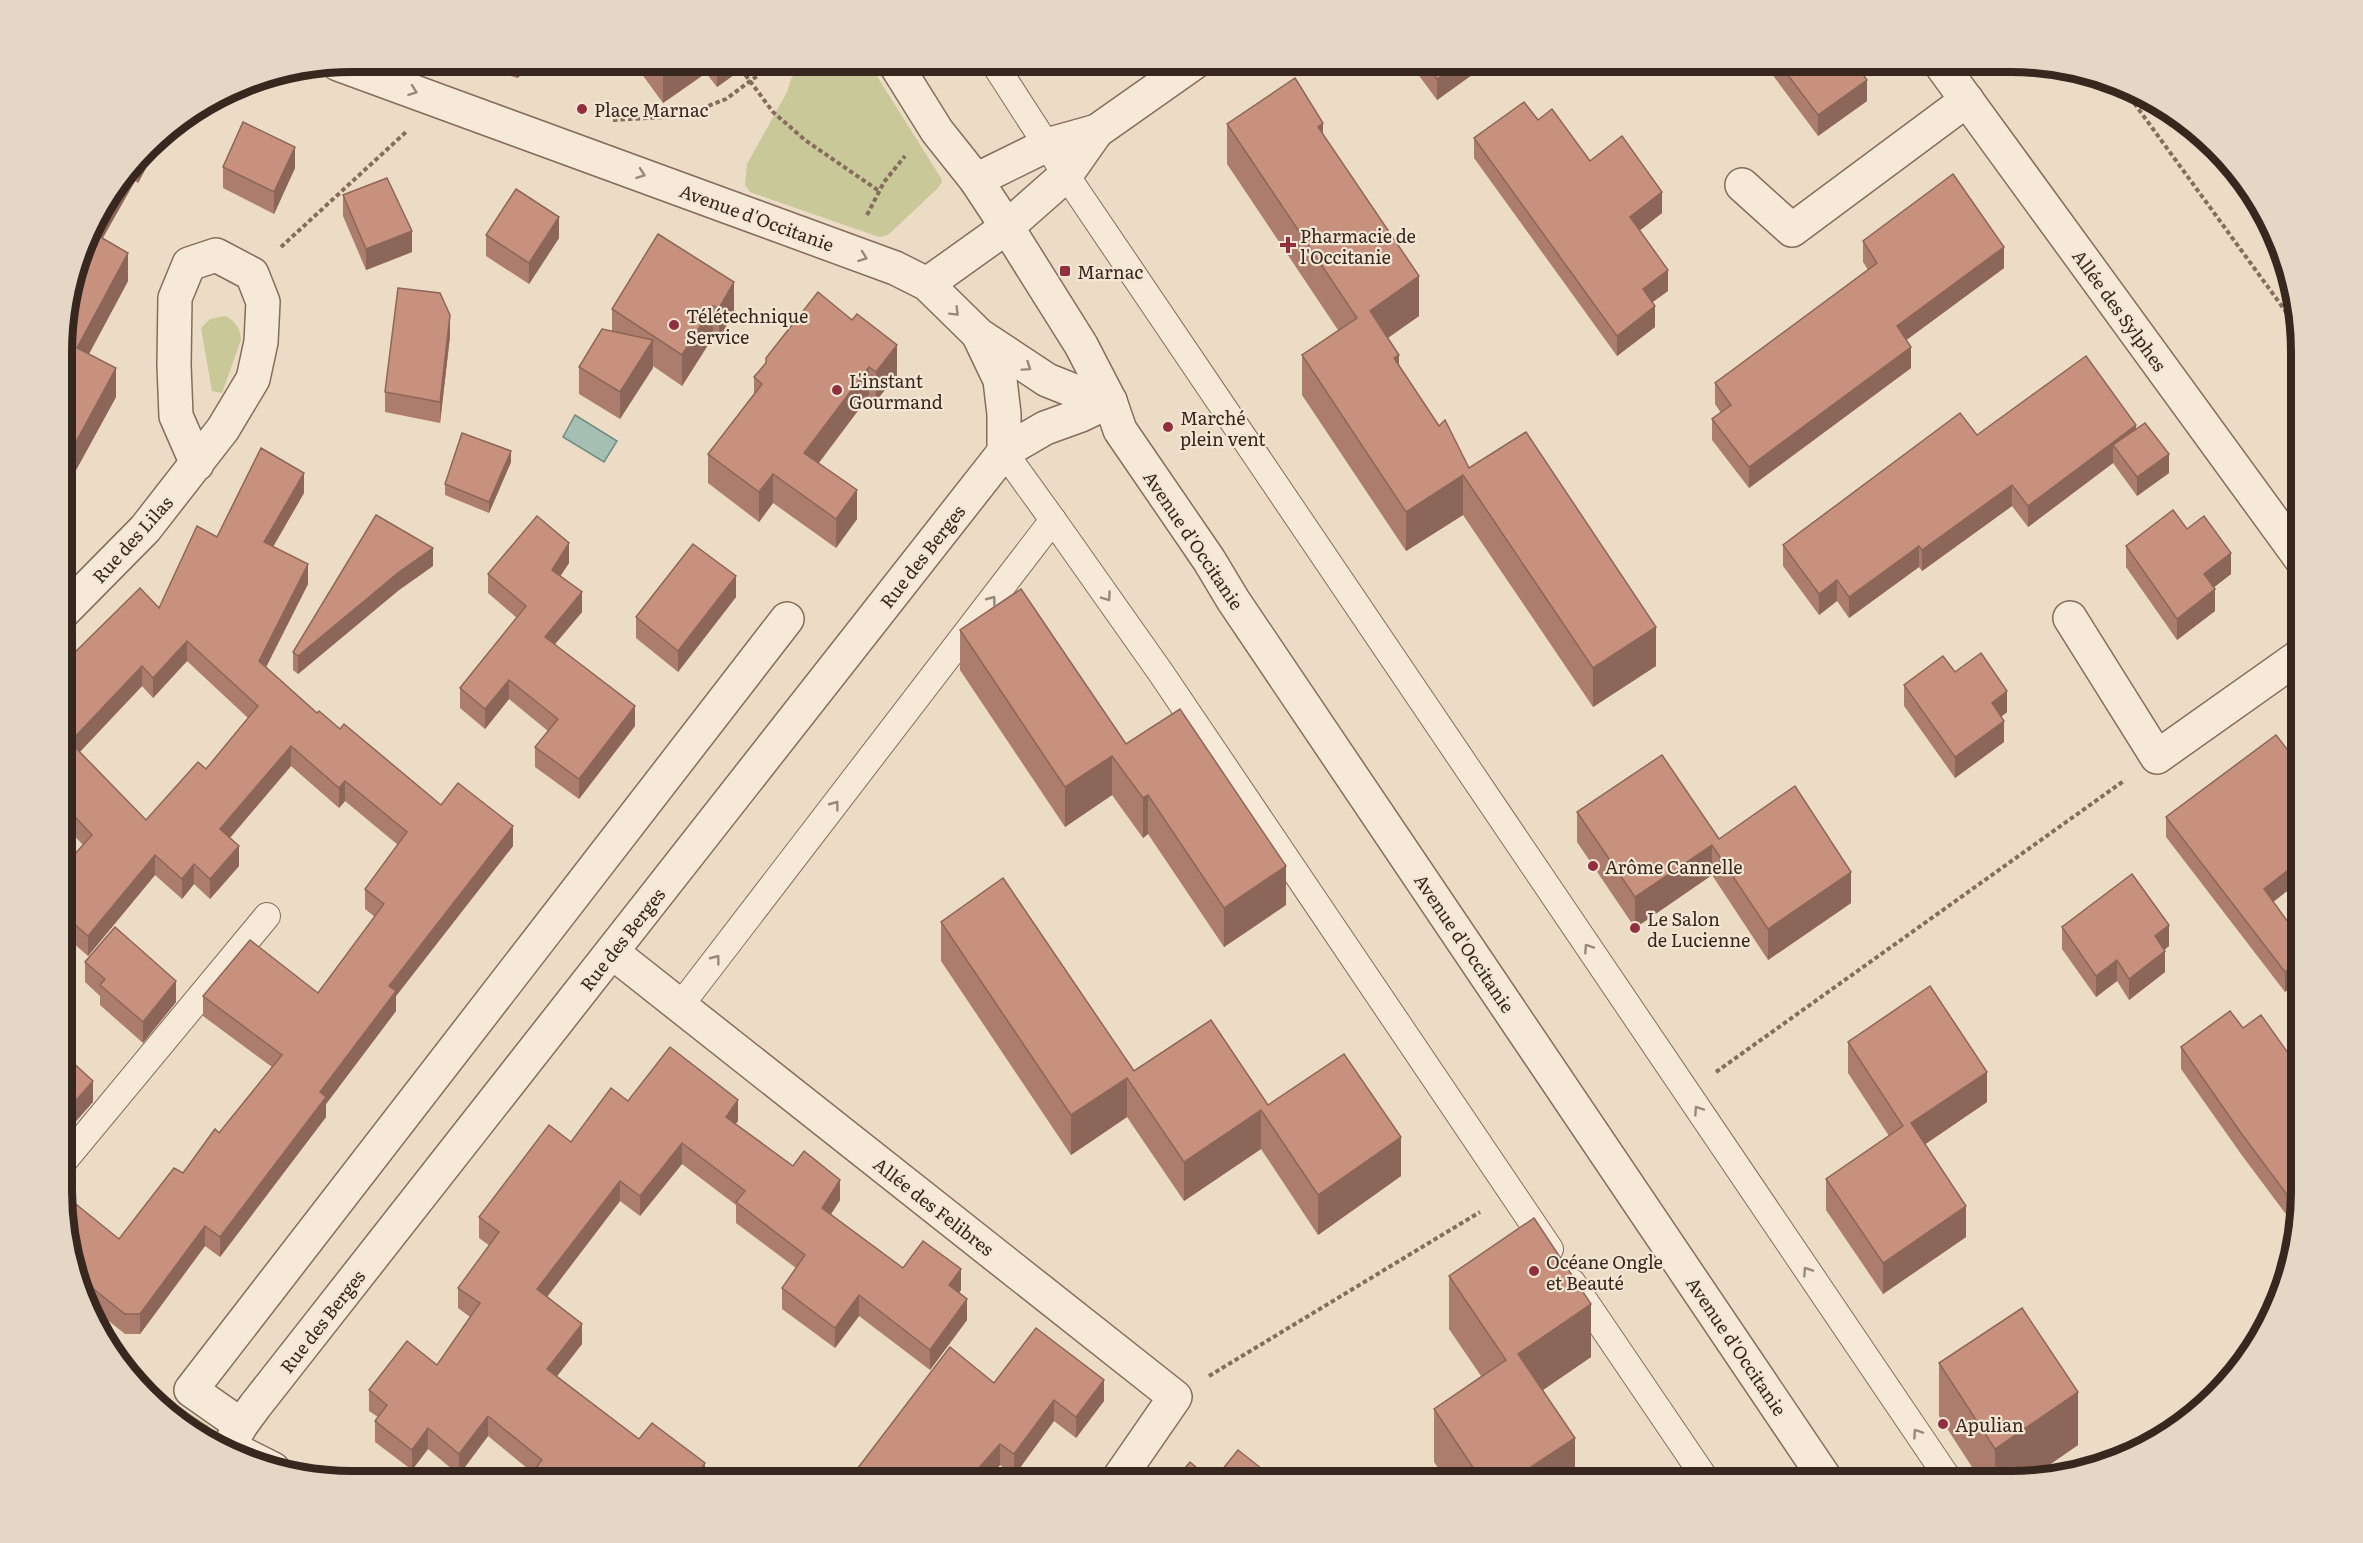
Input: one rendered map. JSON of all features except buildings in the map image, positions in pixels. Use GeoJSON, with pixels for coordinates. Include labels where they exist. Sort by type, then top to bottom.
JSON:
{"type":"FeatureCollection","features":[{"type":"Feature","properties":{"kind":"street"},"geometry":{"type":"LineString","coordinates":[[360,72],[440,101]]}},
{"type":"Feature","properties":{"kind":"street","name":"Avenue d'Occitanie"},"geometry":{"type":"LineString","coordinates":[[900,72],[937,131],[976,180],[1081,345],[1110,401],[1120,430],[1820,1471]]}},
{"type":"Feature","properties":{"kind":"street"},"geometry":{"type":"LineString","coordinates":[[976,180],[1047,145],[1097,131],[1181,72]]}},
{"type":"Feature","properties":{"kind":"street","name":"Allée des Sylphes"},"geometry":{"type":"LineString","coordinates":[[1946,72],[2291,545]]}},
{"type":"Feature","properties":{"kind":"street"},"geometry":{"type":"LineString","coordinates":[[1742,185],[1792,230],[1967,100]]}},
{"type":"Feature","properties":{"kind":"street","name":"Avenue d'Occitanie"},"geometry":{"type":"LineString","coordinates":[[440,101],[895,268],[927,284],[979,335],[1047,380],[1077,392],[1110,401]]}},
{"type":"Feature","properties":{"kind":"street"},"geometry":{"type":"LineString","coordinates":[[927,284],[1007,227],[1066,175],[1097,131]]}},
{"type":"Feature","properties":{"kind":"street"},"geometry":{"type":"LineString","coordinates":[[196,464],[176,416],[175,298],[189,264],[216,255],[252,274]]}},
{"type":"Feature","properties":{"kind":"street","name":"Rue des Lilas"},"geometry":{"type":"LineString","coordinates":[[72,602],[145,530],[223,429],[253,379],[261,342],[264,302],[252,274]]}},
{"type":"Feature","properties":{"kind":"street","name":"Avenue d'Occitanie"},"geometry":{"type":"LineString","coordinates":[[979,335],[1000,380],[1004,414],[1004,452]]}},
{"type":"Feature","properties":{"kind":"street"},"geometry":{"type":"LineString","coordinates":[[1004,452],[1045,428],[1081,415],[1110,401]]}},
{"type":"Feature","properties":{"kind":"street","name":"Rue des Berges"},"geometry":{"type":"LineString","coordinates":[[232,1441],[1004,452]]}},
{"type":"Feature","properties":{"kind":"street"},"geometry":{"type":"LineString","coordinates":[[2070,618],[2157,757],[2291,662]]}},
{"type":"Feature","properties":{"kind":"street"},"geometry":{"type":"LineString","coordinates":[[246,1451],[232,1441],[191,1390],[787,619]]}},
{"type":"Feature","properties":{"kind":"street","name":"Allée des Felibres"},"geometry":{"type":"LineString","coordinates":[[612,952],[1175,1397]]}},
{"type":"Feature","properties":{"kind":"street"},"geometry":{"type":"LineString","coordinates":[[1124,1471],[1175,1397]]}},
{"type":"Feature","properties":{"kind":"lane"},"geometry":{"type":"LineString","coordinates":[[1000,72],[1066,175],[1943,1471]]}},
{"type":"Feature","properties":{"kind":"lane"},"geometry":{"type":"LineString","coordinates":[[1004,452],[1161,673],[1700,1471]]}},
{"type":"Feature","properties":{"kind":"lane"},"geometry":{"type":"LineString","coordinates":[[680,1006],[1053,520]]}},
{"type":"Feature","properties":{"kind":"lane"},"geometry":{"type":"LineString","coordinates":[[72,1151],[267,916]]}},
{"type":"Feature","properties":{"kind":"path"},"geometry":{"type":"LineString","coordinates":[[743,72],[773,112],[797,133],[879,191]]}},
{"type":"Feature","properties":{"kind":"path"},"geometry":{"type":"LineString","coordinates":[[608,120],[682,116],[726,99],[762,72]]}},
{"type":"Feature","properties":{"kind":"path"},"geometry":{"type":"LineString","coordinates":[[2131,99],[2289,316]]}},
{"type":"Feature","properties":{"kind":"path"},"geometry":{"type":"LineString","coordinates":[[252,274],[440,101]]}},
{"type":"Feature","properties":{"kind":"path"},"geometry":{"type":"LineString","coordinates":[[865,219],[879,191],[908,152]]}},
{"type":"Feature","properties":{"kind":"path"},"geometry":{"type":"LineString","coordinates":[[1682,1087],[1702,1083],[2157,757]]}},
{"type":"Feature","properties":{"kind":"path"},"geometry":{"type":"LineString","coordinates":[[1175,1397],[1512,1193]]}},
{"type":"Feature","properties":{"kind":"green space"},"geometry":{"type":"Polygon","coordinates":[[[796,72],[874,72],[941,178],[942,182],[937,189],[888,235],[879,237],[750,192],[745,185],[747,164],[787,92],[791,79],[796,72]]]}},
{"type":"Feature","properties":{"kind":"green space"},"geometry":{"type":"Polygon","coordinates":[[[225,316],[237,325],[241,340],[222,393],[212,391],[201,328],[210,319],[225,316]]]}},
{"type":"Feature","properties":{"kind":"green space"},"geometry":{"type":"Polygon","coordinates":[[[166,1398],[209,1426],[207,1431],[181,1413],[165,1400],[166,1398]]]}},
{"type":"Feature","properties":{"kind":"shaded area"},"geometry":{"type":"Polygon","coordinates":[[[575,415],[617,441],[604,462],[563,437],[575,415]]]}},
{"type":"Feature","properties":{"kind":"place","name":"Place Marnac"},"geometry":{"type":"Point","coordinates":[582,109]}},
{"type":"Feature","properties":{"kind":"place","name":"Pharmacie de l'Occitanie"},"geometry":{"type":"Point","coordinates":[1288,245]}},
{"type":"Feature","properties":{"kind":"place","name":"Marnac"},"geometry":{"type":"Point","coordinates":[1065,271]}},
{"type":"Feature","properties":{"kind":"place","name":"Télétechnique Service"},"geometry":{"type":"Point","coordinates":[674,325]}},
{"type":"Feature","properties":{"kind":"place","name":"L'instant Gourmand"},"geometry":{"type":"Point","coordinates":[837,390]}},
{"type":"Feature","properties":{"kind":"place","name":"Marché plein vent"},"geometry":{"type":"Point","coordinates":[1168,427]}},
{"type":"Feature","properties":{"kind":"place","name":"Arôme Cannelle"},"geometry":{"type":"Point","coordinates":[1593,866]}},
{"type":"Feature","properties":{"kind":"place","name":"Le Salon de Lucienne"},"geometry":{"type":"Point","coordinates":[1635,928]}},
{"type":"Feature","properties":{"kind":"place","name":"Océane Ongle et Beauté"},"geometry":{"type":"Point","coordinates":[1534,1271]}},
{"type":"Feature","properties":{"kind":"place","name":"Apulian"},"geometry":{"type":"Point","coordinates":[1943,1424]}}]}
